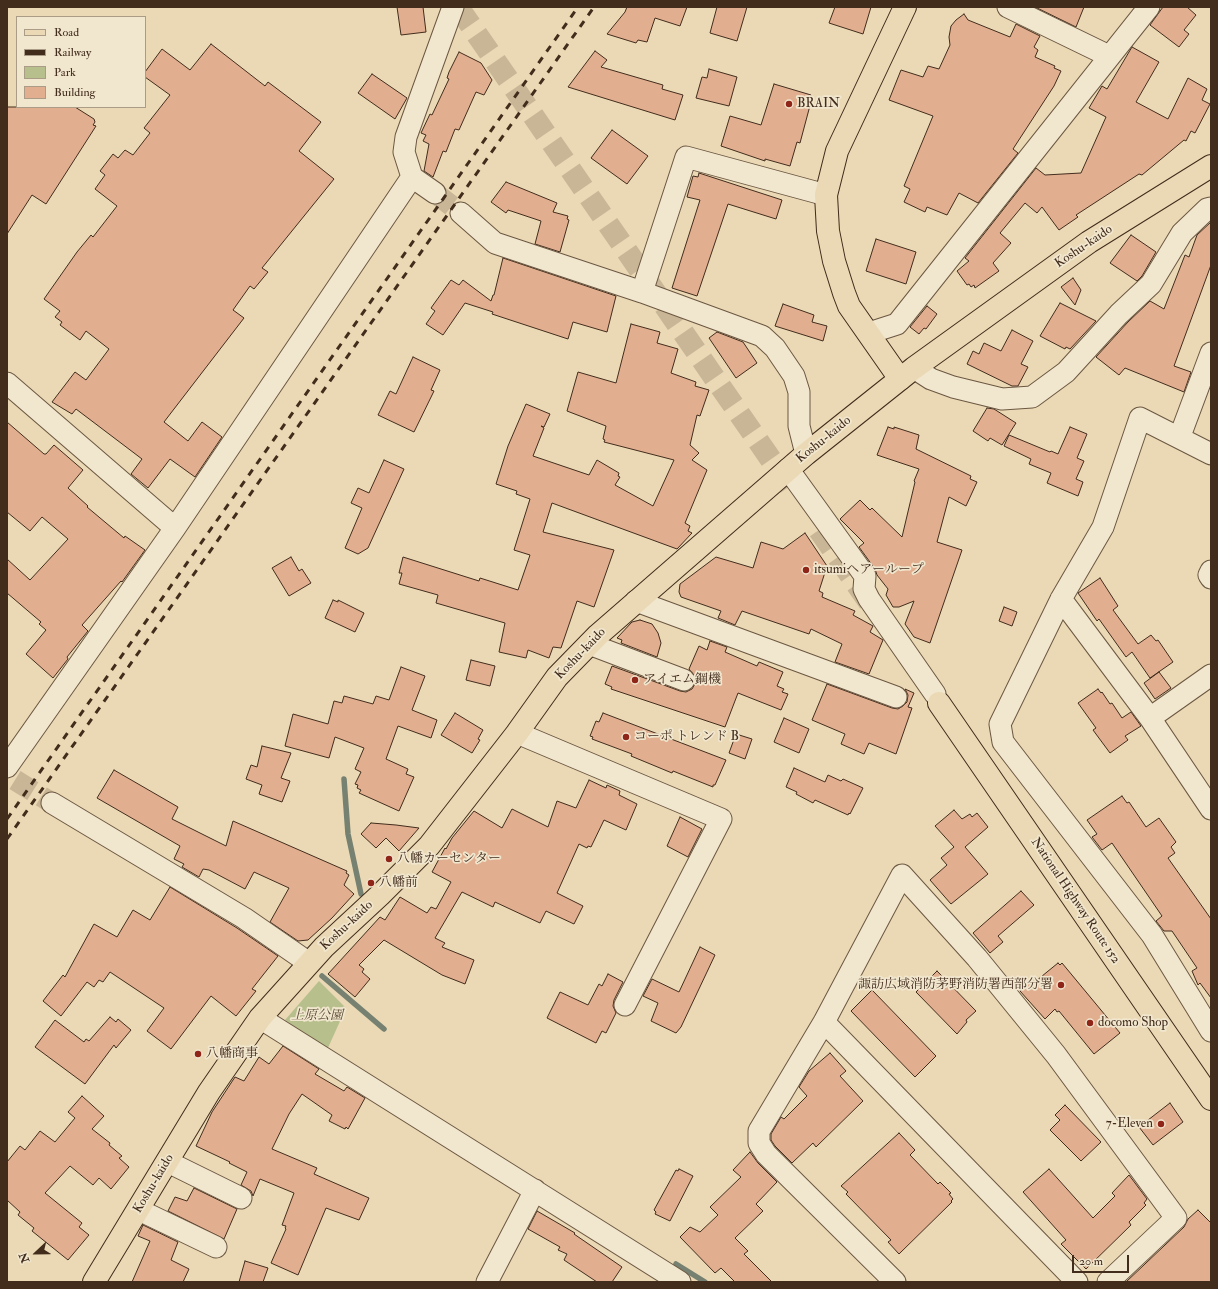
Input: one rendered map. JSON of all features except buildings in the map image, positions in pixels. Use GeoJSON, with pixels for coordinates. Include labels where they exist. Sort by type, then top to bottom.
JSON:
{"type":"FeatureCollection","features":[{"type":"Feature","properties":{"kind":"main road"},"geometry":{"type":"LineString","coordinates":[[905,7],[837,151],[826,195],[828,231],[836,268],[849,306],[868,333],[907,373]]}},
{"type":"Feature","properties":{"kind":"main road","name":"Koshu-kaido"},"geometry":{"type":"LineString","coordinates":[[94,1282],[139,1210],[209,1092],[260,1018],[309,963],[428,846],[517,733],[557,677],[589,644],[636,601],[788,469],[907,373],[1090,242],[1211,166]]}},
{"type":"Feature","properties":{"kind":"main road","name":"National Highway Route 152"},"geometry":{"type":"LineString","coordinates":[[937,698],[1211,1099]]}},
{"type":"Feature","properties":{"kind":"street"},"geometry":{"type":"LineString","coordinates":[[435,193],[412,177],[404,152],[406,137],[453,7]]}},
{"type":"Feature","properties":{"kind":"street"},"geometry":{"type":"LineString","coordinates":[[1008,7],[1109,56]]}},
{"type":"Feature","properties":{"kind":"street"},"geometry":{"type":"LineString","coordinates":[[868,333],[897,324],[1149,7]]}},
{"type":"Feature","properties":{"kind":"street"},"geometry":{"type":"LineString","coordinates":[[642,292],[686,157],[826,195]]}},
{"type":"Feature","properties":{"kind":"street"},"geometry":{"type":"LineString","coordinates":[[10,774],[174,528],[412,177]]}},
{"type":"Feature","properties":{"kind":"street"},"geometry":{"type":"LineString","coordinates":[[907,373],[931,378],[952,386],[1002,399],[1032,397],[1066,372],[1119,314],[1151,284],[1182,233],[1207,209],[1211,208]]}},
{"type":"Feature","properties":{"kind":"street"},"geometry":{"type":"LineString","coordinates":[[461,213],[495,243],[642,292],[762,336],[775,348],[791,370],[799,392],[799,426],[806,454]]}},
{"type":"Feature","properties":{"kind":"street"},"geometry":{"type":"LineString","coordinates":[[1180,436],[1211,353]]}},
{"type":"Feature","properties":{"kind":"street"},"geometry":{"type":"LineString","coordinates":[[7,383],[174,528]]}},
{"type":"Feature","properties":{"kind":"street"},"geometry":{"type":"LineString","coordinates":[[1211,454],[1180,436],[1140,418],[1104,527],[1061,599],[1000,724],[1003,742],[1152,934],[1211,1032]]}},
{"type":"Feature","properties":{"kind":"street"},"geometry":{"type":"LineString","coordinates":[[788,469],[865,576],[864,589],[869,599],[937,698]]}},
{"type":"Feature","properties":{"kind":"street"},"geometry":{"type":"LineString","coordinates":[[1211,571],[1209,575],[1211,578]]}},
{"type":"Feature","properties":{"kind":"street"},"geometry":{"type":"LineString","coordinates":[[1061,599],[1150,718],[1211,809]]}},
{"type":"Feature","properties":{"kind":"street"},"geometry":{"type":"LineString","coordinates":[[636,601],[896,697]]}},
{"type":"Feature","properties":{"kind":"street"},"geometry":{"type":"LineString","coordinates":[[589,644],[684,680]]}},
{"type":"Feature","properties":{"kind":"street"},"geometry":{"type":"LineString","coordinates":[[1150,718],[1211,675]]}},
{"type":"Feature","properties":{"kind":"street"},"geometry":{"type":"LineString","coordinates":[[517,733],[721,819],[626,1005]]}},
{"type":"Feature","properties":{"kind":"street"},"geometry":{"type":"LineString","coordinates":[[52,802],[244,918],[309,963]]}},
{"type":"Feature","properties":{"kind":"street"},"geometry":{"type":"LineString","coordinates":[[895,1282],[766,1154],[759,1143],[759,1130],[824,1022],[902,876],[977,958],[1056,1055],[1176,1218],[1108,1282]]}},
{"type":"Feature","properties":{"kind":"street"},"geometry":{"type":"LineString","coordinates":[[260,1018],[680,1282]]}},
{"type":"Feature","properties":{"kind":"street"},"geometry":{"type":"LineString","coordinates":[[824,1022],[1077,1282]]}},
{"type":"Feature","properties":{"kind":"street"},"geometry":{"type":"LineString","coordinates":[[168,1162],[241,1198]]}},
{"type":"Feature","properties":{"kind":"street"},"geometry":{"type":"LineString","coordinates":[[487,1282],[535,1190]]}},
{"type":"Feature","properties":{"kind":"street"},"geometry":{"type":"LineString","coordinates":[[139,1210],[216,1247]]}},
{"type":"Feature","properties":{"kind":"green space","name":"上原公園"},"geometry":{"type":"Polygon","coordinates":[[[319,981],[346,1008],[327,1050],[285,1020],[319,981]]]}},
{"type":"Feature","properties":{"kind":"waterway"},"geometry":{"type":"LineString","coordinates":[[344,779],[348,834],[361,894]]}},
{"type":"Feature","properties":{"kind":"waterway"},"geometry":{"type":"LineString","coordinates":[[322,976],[384,1029]]}},
{"type":"Feature","properties":{"kind":"waterway"},"geometry":{"type":"LineString","coordinates":[[676,1264],[705,1282]]}},
{"type":"Feature","properties":{"kind":"tunnel"},"geometry":{"type":"LineString","coordinates":[[458,7],[792,490]]}},
{"type":"Feature","properties":{"kind":"tunnel"},"geometry":{"type":"LineString","coordinates":[[435,193],[461,213]]}},
{"type":"Feature","properties":{"kind":"tunnel"},"geometry":{"type":"LineString","coordinates":[[819,530],[871,605]]}},
{"type":"Feature","properties":{"kind":"tunnel"},"geometry":{"type":"LineString","coordinates":[[15,780],[52,803]]}},
{"type":"Feature","properties":{"kind":"railway"},"geometry":{"type":"LineString","coordinates":[[7,819],[578,7]]}},
{"type":"Feature","properties":{"kind":"railway"},"geometry":{"type":"LineString","coordinates":[[7,839],[594,7]]}},
{"type":"Feature","properties":{"kind":"place","name":"BRAIN"},"geometry":{"type":"Point","coordinates":[789,104]}},
{"type":"Feature","properties":{"kind":"place","name":"itsumiヘアーループ"},"geometry":{"type":"Point","coordinates":[806,570]}},
{"type":"Feature","properties":{"kind":"place","name":"アイエム鋼機"},"geometry":{"type":"Point","coordinates":[635,680]}},
{"type":"Feature","properties":{"kind":"place","name":"コーポ トレンド B"},"geometry":{"type":"Point","coordinates":[626,737]}},
{"type":"Feature","properties":{"kind":"place","name":"八幡カーセンター"},"geometry":{"type":"Point","coordinates":[389,859]}},
{"type":"Feature","properties":{"kind":"place","name":"八幡前"},"geometry":{"type":"Point","coordinates":[371,883]}},
{"type":"Feature","properties":{"kind":"place","name":"諏訪広域消防茅野消防署西部分署"},"geometry":{"type":"Point","coordinates":[1061,985]}},
{"type":"Feature","properties":{"kind":"place","name":"docomo Shop"},"geometry":{"type":"Point","coordinates":[1090,1023]}},
{"type":"Feature","properties":{"kind":"place","name":"八幡商事"},"geometry":{"type":"Point","coordinates":[198,1054]}},
{"type":"Feature","properties":{"kind":"place","name":"7-Eleven"},"geometry":{"type":"Point","coordinates":[1161,1124]}}]}
